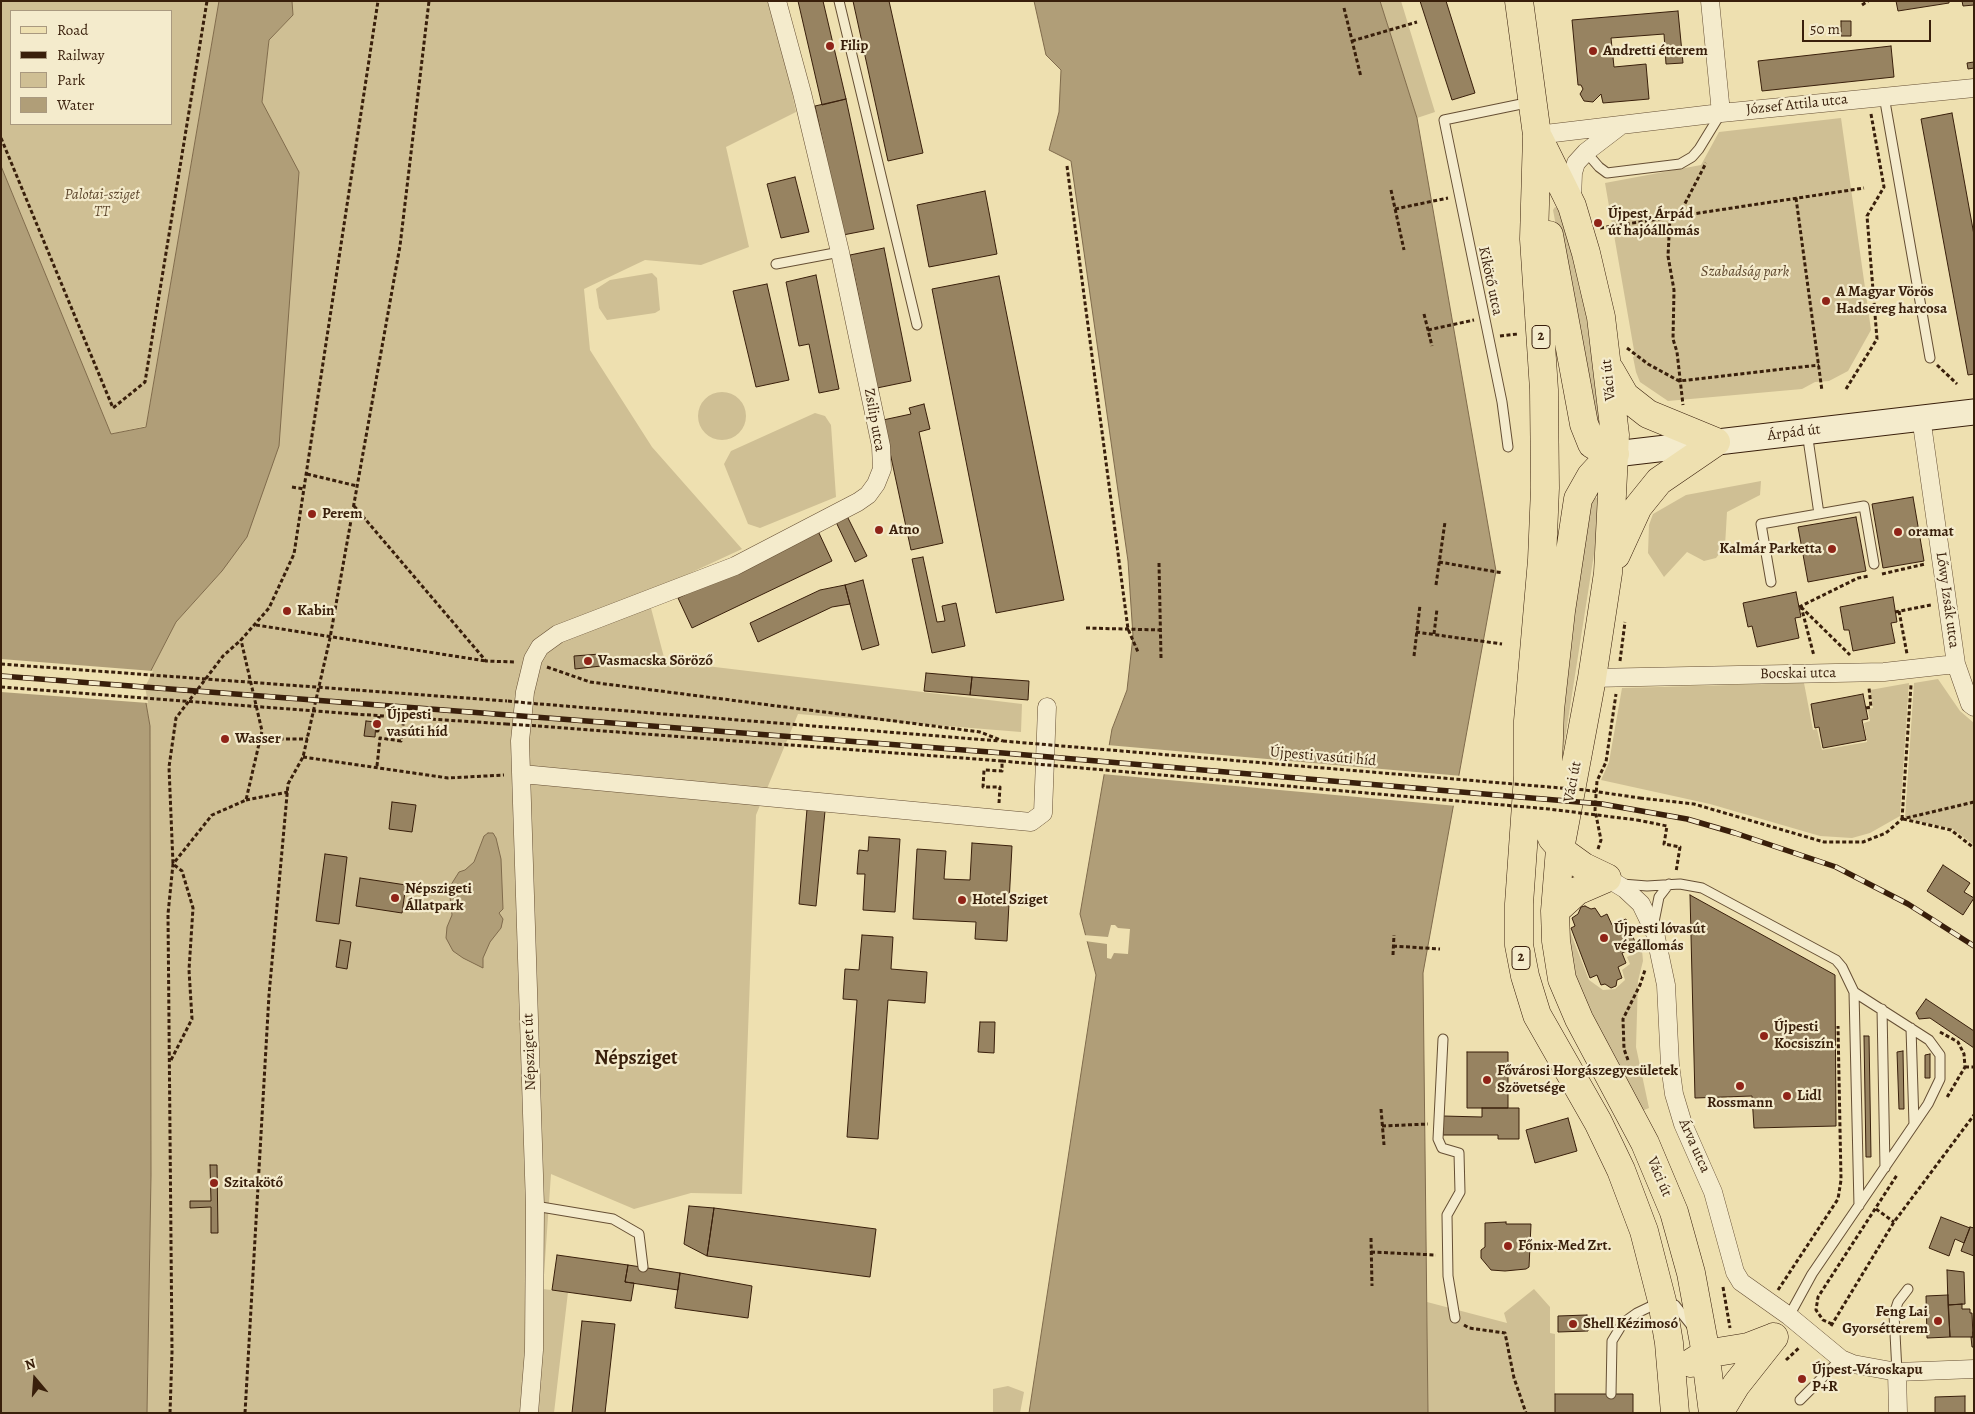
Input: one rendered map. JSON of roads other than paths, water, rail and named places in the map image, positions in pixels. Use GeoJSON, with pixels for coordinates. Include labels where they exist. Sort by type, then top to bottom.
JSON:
{"type":"FeatureCollection","features":[{"type":"Feature","properties":{"kind":"main road","name":"Váci út"},"geometry":{"type":"LineString","coordinates":[[1518,1],[1537,135],[1534,239],[1544,390],[1545,488],[1542,560],[1528,721],[1528,776],[1519,904],[1519,944],[1525,976],[1537,1015],[1598,1122],[1621,1170],[1644,1231],[1662,1301],[1674,1402]]}},
{"type":"Feature","properties":{"kind":"main road","name":"Váci út"},"geometry":{"type":"LineString","coordinates":[[1537,135],[1572,206],[1601,317],[1615,354],[1615,454],[1608,574],[1605,678],[1560,848],[1555,911],[1556,941],[1562,979],[1579,1019],[1645,1143],[1674,1212],[1692,1273],[1705,1348],[1713,1413]]}},
{"type":"Feature","properties":{"kind":"main road"},"geometry":{"type":"LineString","coordinates":[[1535,185],[1550,238],[1584,424],[1592,444],[1602,450],[1615,454]]}},
{"type":"Feature","properties":{"kind":"main road"},"geometry":{"type":"LineString","coordinates":[[1615,354],[1625,396],[1648,414],[1716,442]]}},
{"type":"Feature","properties":{"kind":"main road","name":"Árpád út"},"geometry":{"type":"LineString","coordinates":[[1615,454],[1974,412]]}},
{"type":"Feature","properties":{"kind":"main road"},"geometry":{"type":"LineString","coordinates":[[1608,574],[1624,533],[1644,498],[1659,481],[1716,442]]}},
{"type":"Feature","properties":{"kind":"main road"},"geometry":{"type":"LineString","coordinates":[[1611,880],[1578,863],[1560,848],[1549,833],[1546,821],[1550,710],[1561,611],[1578,498],[1591,476],[1615,454]]}},
{"type":"Feature","properties":{"kind":"main road"},"geometry":{"type":"LineString","coordinates":[[1545,488],[1561,611]]}},
{"type":"Feature","properties":{"kind":"main road"},"geometry":{"type":"LineString","coordinates":[[1528,776],[1550,710]]}},
{"type":"Feature","properties":{"kind":"main road"},"geometry":{"type":"LineString","coordinates":[[1555,911],[1577,891],[1611,880]]}},
{"type":"Feature","properties":{"kind":"main road"},"geometry":{"type":"LineString","coordinates":[[1674,1402],[1684,1370],[1705,1348],[1748,1347],[1782,1327]]}},
{"type":"Feature","properties":{"kind":"main road"},"geometry":{"type":"LineString","coordinates":[[1719,1413],[1736,1385],[1782,1327]]}},
{"type":"Feature","properties":{"kind":"street","name":"Zsilip utca"},"geometry":{"type":"LineString","coordinates":[[532,698],[533,659],[540,647],[558,634],[735,566],[858,502],[868,495],[876,484],[882,469],[881,446],[840,252],[802,92],[777,1]]}},
{"type":"Feature","properties":{"kind":"street"},"geometry":{"type":"LineString","coordinates":[[1710,1],[1721,113]]}},
{"type":"Feature","properties":{"kind":"street","name":"József Attila utca"},"geometry":{"type":"LineString","coordinates":[[1537,135],[1721,113],[1974,88]]}},
{"type":"Feature","properties":{"kind":"street"},"geometry":{"type":"LineString","coordinates":[[1572,206],[1573,173],[1576,163],[1586,152],[1620,126]]}},
{"type":"Feature","properties":{"kind":"street","name":"Lőwy Izsák utca"},"geometry":{"type":"LineString","coordinates":[[1921,417],[1956,664]]}},
{"type":"Feature","properties":{"kind":"street","name":"Bocskai utca"},"geometry":{"type":"LineString","coordinates":[[1605,678],[1909,662],[1956,664]]}},
{"type":"Feature","properties":{"kind":"street"},"geometry":{"type":"LineString","coordinates":[[1956,664],[1970,704],[1974,707]]}},
{"type":"Feature","properties":{"kind":"street","name":"Népsziget út"},"geometry":{"type":"LineString","coordinates":[[529,1413],[534,1350],[535,1206],[520,741],[532,698]]}},
{"type":"Feature","properties":{"kind":"street"},"geometry":{"type":"LineString","coordinates":[[522,774],[1031,822],[1043,813],[1047,707]]}},
{"type":"Feature","properties":{"kind":"street","name":"Árva utca"},"geometry":{"type":"LineString","coordinates":[[1611,880],[1641,904],[1655,933],[1666,984],[1671,1079],[1678,1110],[1718,1204],[1738,1277],[1745,1286],[1769,1303],[1782,1327],[1817,1340],[1842,1359],[1868,1368],[1897,1372],[1974,1368]]}},
{"type":"Feature","properties":{"kind":"street"},"geometry":{"type":"LineString","coordinates":[[1897,1372],[1898,1413]]}},
{"type":"Feature","properties":{"kind":"lane"},"geometry":{"type":"LineString","coordinates":[[839,1],[917,326]]}},
{"type":"Feature","properties":{"kind":"lane"},"geometry":{"type":"LineString","coordinates":[[1877,97],[1930,358]]}},
{"type":"Feature","properties":{"kind":"lane","name":"Kikötő utca"},"geometry":{"type":"LineString","coordinates":[[1508,447],[1502,402],[1458,196],[1444,120],[1531,102]]}},
{"type":"Feature","properties":{"kind":"lane"},"geometry":{"type":"LineString","coordinates":[[1586,152],[1607,173],[1680,164],[1692,157],[1699,149],[1721,113]]}},
{"type":"Feature","properties":{"kind":"lane"},"geometry":{"type":"LineString","coordinates":[[776,264],[840,252]]}},
{"type":"Feature","properties":{"kind":"lane"},"geometry":{"type":"LineString","coordinates":[[1808,432],[1819,514]]}},
{"type":"Feature","properties":{"kind":"lane"},"geometry":{"type":"LineString","coordinates":[[1771,582],[1761,524],[1864,506],[1874,564]]}},
{"type":"Feature","properties":{"kind":"lane"},"geometry":{"type":"LineString","coordinates":[[1611,880],[1636,886],[1669,884],[1691,885],[1702,888],[1836,960],[1846,974],[1854,992],[1859,1206]]}},
{"type":"Feature","properties":{"kind":"lane"},"geometry":{"type":"LineString","coordinates":[[1655,933],[1656,905],[1663,890],[1669,884]]}},
{"type":"Feature","properties":{"kind":"lane"},"geometry":{"type":"LineString","coordinates":[[1782,1327],[1812,1274],[1914,1124],[1932,1096],[1940,1079],[1942,1067],[1936,1047],[1882,1008],[1854,992]]}},
{"type":"Feature","properties":{"kind":"lane"},"geometry":{"type":"LineString","coordinates":[[1882,1008],[1885,1168]]}},
{"type":"Feature","properties":{"kind":"lane"},"geometry":{"type":"LineString","coordinates":[[1911,1028],[1914,1124]]}},
{"type":"Feature","properties":{"kind":"lane"},"geometry":{"type":"LineString","coordinates":[[1443,1038],[1438,1139],[1442,1148],[1458,1153],[1460,1192],[1447,1215],[1448,1276],[1455,1318]]}},
{"type":"Feature","properties":{"kind":"lane"},"geometry":{"type":"LineString","coordinates":[[535,1206],[613,1219],[639,1234],[643,1267]]}},
{"type":"Feature","properties":{"kind":"lane"},"geometry":{"type":"LineString","coordinates":[[1897,1372],[1894,1314],[1898,1302],[1908,1288]]}},
{"type":"Feature","properties":{"kind":"lane"},"geometry":{"type":"LineString","coordinates":[[1611,1394],[1610,1352],[1612,1341],[1617,1331],[1637,1312],[1662,1301],[1670,1302],[1679,1309],[1705,1348]]}},
{"type":"Feature","properties":{"kind":"lane"},"geometry":{"type":"LineString","coordinates":[[1800,1400],[1842,1359]]}},
{"type":"Feature","properties":{"kind":"water"},"geometry":{"type":"Polygon","coordinates":[[[219,1],[292,1],[293,15],[269,40],[262,102],[299,172],[279,446],[247,537],[222,571],[176,622],[143,686],[150,726],[151,1175],[147,1413],[1,1413],[1,166],[111,434],[146,427],[219,1]]]}},
{"type":"Feature","properties":{"kind":"water"},"geometry":{"type":"Polygon","coordinates":[[[1034,1],[1380,1],[1417,118],[1496,571],[1423,973],[1428,1413],[1029,1413],[1096,975],[1080,914],[1112,729],[1127,690],[1133,636],[1128,561],[1071,161],[1049,150],[1059,112],[1061,70],[1046,55],[1034,1]]]}},
{"type":"Feature","properties":{"kind":"water"},"geometry":{"type":"Polygon","coordinates":[[[488,833],[493,833],[496,838],[501,859],[503,909],[499,913],[503,919],[501,928],[490,942],[483,958],[483,968],[453,951],[446,938],[447,927],[452,915],[449,888],[459,872],[465,870],[474,862],[484,836],[488,833]]]}},
{"type":"Feature","properties":{"kind":"railway"},"geometry":{"type":"LineString","coordinates":[[1,676],[1003,753],[1602,804],[1687,819],[1836,867],[1908,904],[1974,946]]}},
{"type":"Feature","properties":{"kind":"place","name":"Filip"},"geometry":{"type":"Point","coordinates":[830,46]}},
{"type":"Feature","properties":{"kind":"place","name":"Andretti étterem"},"geometry":{"type":"Point","coordinates":[1593,51]}},
{"type":"Feature","properties":{"kind":"place","name":"Újpest, Árpád út hajóállomás"},"geometry":{"type":"Point","coordinates":[1598,223]}},
{"type":"Feature","properties":{"kind":"place","name":"A Magyar Vörös Hadsereg harcosa"},"geometry":{"type":"Point","coordinates":[1826,301]}},
{"type":"Feature","properties":{"kind":"place","name":"Perem"},"geometry":{"type":"Point","coordinates":[312,514]}},
{"type":"Feature","properties":{"kind":"place","name":"Atno"},"geometry":{"type":"Point","coordinates":[879,530]}},
{"type":"Feature","properties":{"kind":"place","name":"oramat"},"geometry":{"type":"Point","coordinates":[1898,532]}},
{"type":"Feature","properties":{"kind":"place","name":"Kalmár Parketta"},"geometry":{"type":"Point","coordinates":[1832,549]}},
{"type":"Feature","properties":{"kind":"place","name":"Kabin"},"geometry":{"type":"Point","coordinates":[287,611]}},
{"type":"Feature","properties":{"kind":"place","name":"Vasmacska Söröző"},"geometry":{"type":"Point","coordinates":[588,661]}},
{"type":"Feature","properties":{"kind":"place","name":"Újpesti vasúti híd"},"geometry":{"type":"Point","coordinates":[377,724]}},
{"type":"Feature","properties":{"kind":"place","name":"Wasser"},"geometry":{"type":"Point","coordinates":[225,739]}},
{"type":"Feature","properties":{"kind":"place","name":"Népszigeti Állatpark"},"geometry":{"type":"Point","coordinates":[395,898]}},
{"type":"Feature","properties":{"kind":"place","name":"Hotel Sziget"},"geometry":{"type":"Point","coordinates":[962,900]}},
{"type":"Feature","properties":{"kind":"place","name":"Újpesti lóvasút végállomás"},"geometry":{"type":"Point","coordinates":[1604,938]}},
{"type":"Feature","properties":{"kind":"place","name":"Újpesti Kocsiszín"},"geometry":{"type":"Point","coordinates":[1764,1036]}},
{"type":"Feature","properties":{"kind":"place","name":"Fővárosi Horgászegyesületek Szövetsége"},"geometry":{"type":"Point","coordinates":[1487,1080]}},
{"type":"Feature","properties":{"kind":"place","name":"Rossmann"},"geometry":{"type":"Point","coordinates":[1740,1086]}},
{"type":"Feature","properties":{"kind":"place","name":"Lidl"},"geometry":{"type":"Point","coordinates":[1787,1096]}},
{"type":"Feature","properties":{"kind":"place","name":"Szitakötő"},"geometry":{"type":"Point","coordinates":[214,1183]}},
{"type":"Feature","properties":{"kind":"place","name":"Főnix-Med Zrt."},"geometry":{"type":"Point","coordinates":[1508,1246]}},
{"type":"Feature","properties":{"kind":"place","name":"Feng Lai Gyorsétterem"},"geometry":{"type":"Point","coordinates":[1938,1321]}},
{"type":"Feature","properties":{"kind":"place","name":"Shell Kézimosó"},"geometry":{"type":"Point","coordinates":[1573,1324]}},
{"type":"Feature","properties":{"kind":"place","name":"Újpest-Városkapu P+R"},"geometry":{"type":"Point","coordinates":[1802,1379]}},
{"type":"Feature","properties":{"kind":"district","name":"Népsziget"},"geometry":{"type":"Point","coordinates":[636,1059]}},
{"type":"Feature","properties":{"kind":"park label","name":"Palotai-sziget TT"},"geometry":{"type":"Point","coordinates":[102,204]}},
{"type":"Feature","properties":{"kind":"park label","name":"Szabadság park"},"geometry":{"type":"Point","coordinates":[1745,272]}}]}
